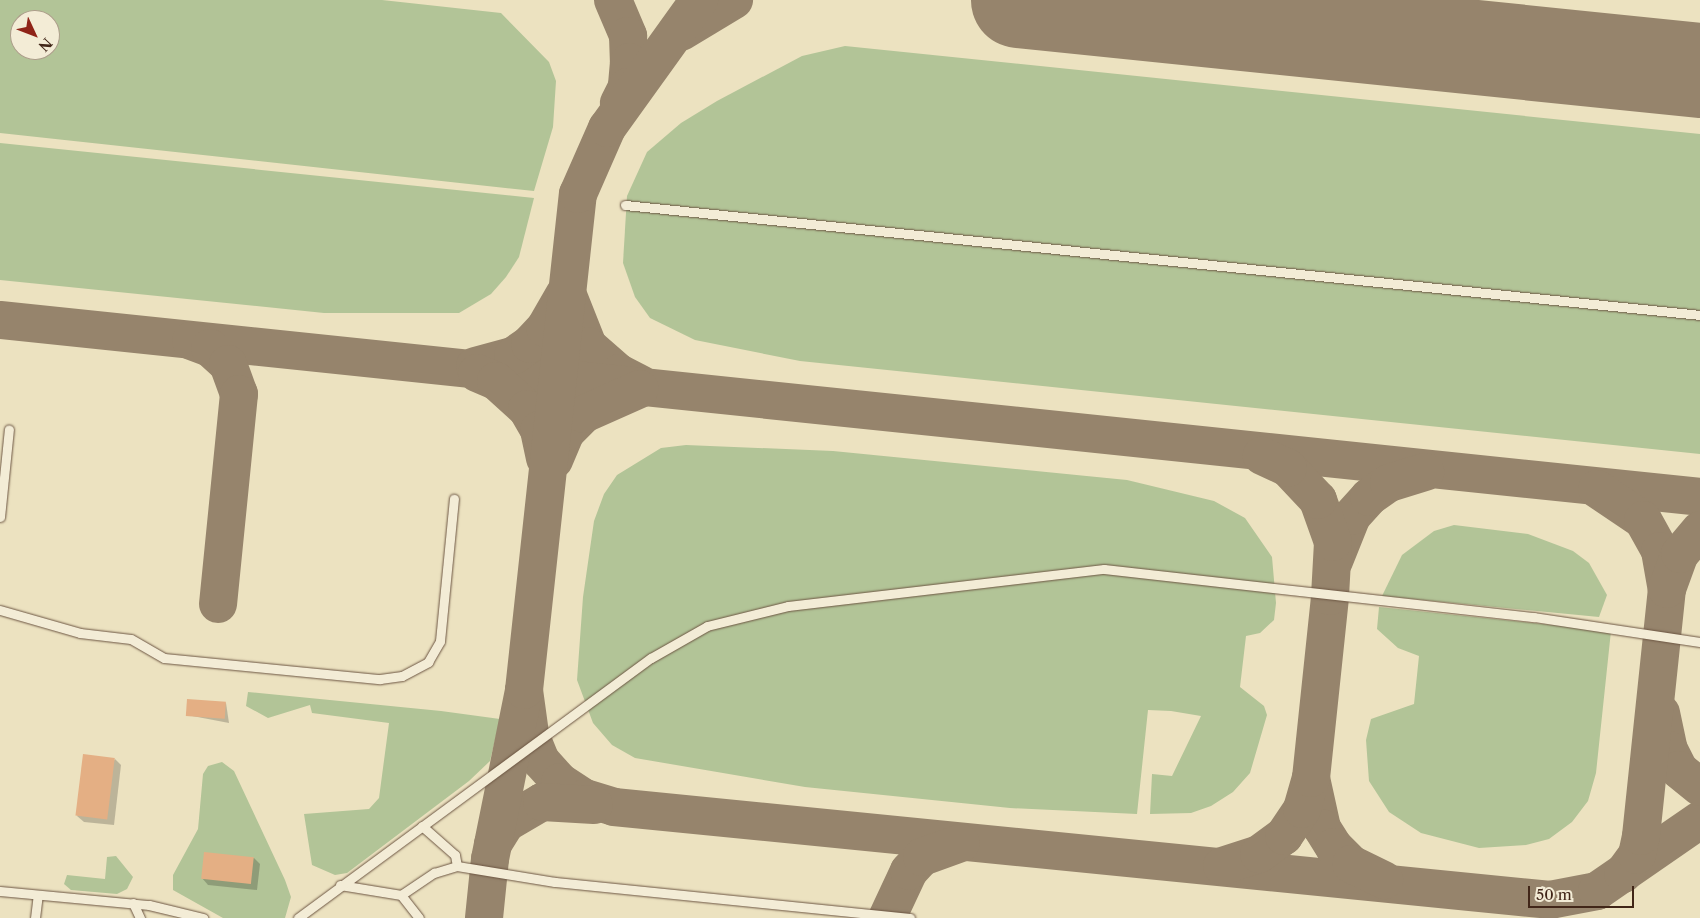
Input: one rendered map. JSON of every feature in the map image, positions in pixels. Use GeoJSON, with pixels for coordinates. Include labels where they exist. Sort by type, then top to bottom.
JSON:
{"type":"FeatureCollection","features":[{"type":"Feature","properties":{"kind":"lane"},"geometry":{"type":"LineString","coordinates":[[625,205],[1700,315]]}},
{"type":"Feature","properties":{"kind":"lane"},"geometry":{"type":"LineString","coordinates":[[0,517],[9,429]]}},
{"type":"Feature","properties":{"kind":"lane"},"geometry":{"type":"LineString","coordinates":[[0,610],[80,633],[131,639],[164,658],[380,679],[402,676],[428,662],[438,647],[454,499]]}},
{"type":"Feature","properties":{"kind":"lane"},"geometry":{"type":"LineString","coordinates":[[298,918],[340,885],[650,658],[707,626],[788,606],[1104,569],[1534,617],[1700,642]]}},
{"type":"Feature","properties":{"kind":"lane"},"geometry":{"type":"LineString","coordinates":[[422,826],[455,855],[457,866]]}},
{"type":"Feature","properties":{"kind":"lane"},"geometry":{"type":"LineString","coordinates":[[401,896],[434,873],[457,866],[555,882],[910,918]]}},
{"type":"Feature","properties":{"kind":"lane"},"geometry":{"type":"LineString","coordinates":[[340,885],[401,896],[419,918]]}},
{"type":"Feature","properties":{"kind":"lane"},"geometry":{"type":"LineString","coordinates":[[0,892],[133,903],[190,911],[203,918]]}},
{"type":"Feature","properties":{"kind":"lane"},"geometry":{"type":"LineString","coordinates":[[35,918],[38,894]]}},
{"type":"Feature","properties":{"kind":"lane"},"geometry":{"type":"LineString","coordinates":[[133,903],[140,918]]}},
{"type":"Feature","properties":{"kind":"green space"},"geometry":{"type":"Polygon","coordinates":[[[0,0],[382,0],[501,13],[549,62],[556,81],[553,127],[534,191],[0,133],[0,0]]]}},
{"type":"Feature","properties":{"kind":"green space"},"geometry":{"type":"Polygon","coordinates":[[[845,46],[1700,134],[1700,454],[800,361],[695,340],[650,318],[635,297],[623,263],[627,196],[647,152],[681,123],[717,101],[802,56],[845,46]]]}},
{"type":"Feature","properties":{"kind":"green space"},"geometry":{"type":"Polygon","coordinates":[[[0,143],[534,198],[519,257],[506,277],[491,294],[459,313],[324,313],[0,280],[0,143]]]}},
{"type":"Feature","properties":{"kind":"green space"},"geometry":{"type":"Polygon","coordinates":[[[686,445],[833,451],[1127,480],[1214,501],[1245,518],[1272,557],[1276,603],[1274,620],[1260,633],[1246,636],[1240,687],[1264,706],[1267,715],[1250,773],[1233,792],[1211,806],[1191,813],[1150,814],[1152,774],[1172,776],[1201,716],[1171,711],[1148,710],[1137,814],[1010,808],[805,787],[635,758],[612,745],[593,723],[577,680],[583,597],[594,521],[604,494],[617,475],[661,448],[686,445]]]}},
{"type":"Feature","properties":{"kind":"green space"},"geometry":{"type":"Polygon","coordinates":[[[1454,525],[1528,534],[1573,551],[1589,563],[1607,595],[1599,617],[1382,596],[1402,555],[1434,531],[1454,525]]]}},
{"type":"Feature","properties":{"kind":"green space"},"geometry":{"type":"Polygon","coordinates":[[[1379,607],[1611,631],[1596,773],[1588,801],[1572,822],[1549,839],[1526,845],[1479,848],[1421,833],[1389,812],[1369,781],[1366,740],[1371,719],[1414,704],[1419,656],[1398,648],[1377,629],[1379,607]]]}},
{"type":"Feature","properties":{"kind":"green space"},"geometry":{"type":"Polygon","coordinates":[[[248,692],[441,711],[500,719],[490,761],[469,781],[347,873],[335,875],[312,865],[304,814],[369,809],[379,798],[389,723],[312,713],[310,705],[268,718],[246,706],[248,692]]]}},
{"type":"Feature","properties":{"kind":"green space"},"geometry":{"type":"Polygon","coordinates":[[[222,762],[234,771],[285,880],[291,897],[285,918],[223,918],[173,890],[173,875],[198,829],[203,774],[208,766],[222,762]]]}},
{"type":"Feature","properties":{"kind":"green space"},"geometry":{"type":"Polygon","coordinates":[[[116,856],[133,877],[127,889],[117,894],[71,890],[64,884],[67,875],[105,879],[107,857],[116,856]]]}},
{"type":"Feature","properties":{"kind":"building"},"geometry":{"type":"Polygon","coordinates":[[[187,699],[226,702],[225,719],[186,716],[187,699]]]}},
{"type":"Feature","properties":{"kind":"building"},"geometry":{"type":"Polygon","coordinates":[[[83,754],[115,758],[107,819],[75,816],[83,754]]]}},
{"type":"Feature","properties":{"kind":"building"},"geometry":{"type":"Polygon","coordinates":[[[204,852],[254,857],[251,884],[201,879],[204,852]]]}},
{"type":"Feature","properties":{"kind":"taxiway"},"geometry":{"type":"LineString","coordinates":[[613,0],[628,36],[629,62],[627,87],[619,103]]}},
{"type":"Feature","properties":{"kind":"taxiway"},"geometry":{"type":"LineString","coordinates":[[484,918],[490,859],[524,690],[578,194],[607,128],[699,0]]}},
{"type":"Feature","properties":{"kind":"taxiway"},"geometry":{"type":"LineString","coordinates":[[681,32],[734,0]]}},
{"type":"Feature","properties":{"kind":"taxiway"},"geometry":{"type":"LineString","coordinates":[[475,366],[513,356],[530,344],[545,328],[564,295]]}},
{"type":"Feature","properties":{"kind":"taxiway"},"geometry":{"type":"LineString","coordinates":[[569,298],[588,346],[619,373],[641,384]]}},
{"type":"Feature","properties":{"kind":"taxiway"},"geometry":{"type":"LineString","coordinates":[[0,320],[1700,497]]}},
{"type":"Feature","properties":{"kind":"taxiway"},"geometry":{"type":"LineString","coordinates":[[191,341],[210,348],[228,364],[239,394],[218,604]]}},
{"type":"Feature","properties":{"kind":"taxiway"},"geometry":{"type":"LineString","coordinates":[[477,373],[496,381],[527,409],[539,430],[545,458]]}},
{"type":"Feature","properties":{"kind":"taxiway"},"geometry":{"type":"LineString","coordinates":[[554,460],[566,432],[584,414],[640,389]]}},
{"type":"Feature","properties":{"kind":"taxiway"},"geometry":{"type":"LineString","coordinates":[[1222,866],[1259,854],[1284,836],[1302,809],[1311,778],[1330,596],[1333,542],[1318,500],[1288,468],[1262,456]]}},
{"type":"Feature","properties":{"kind":"taxiway"},"geometry":{"type":"LineString","coordinates":[[1334,561],[1352,516],[1369,497],[1389,483],[1425,472]]}},
{"type":"Feature","properties":{"kind":"taxiway"},"geometry":{"type":"LineString","coordinates":[[1597,489],[1643,520],[1660,551],[1667,589]]}},
{"type":"Feature","properties":{"kind":"taxiway"},"geometry":{"type":"LineString","coordinates":[[1623,874],[1637,855],[1641,836],[1667,589],[1680,554],[1700,530]]}},
{"type":"Feature","properties":{"kind":"taxiway"},"geometry":{"type":"LineString","coordinates":[[524,690],[530,734],[541,761],[560,782],[585,798],[614,807],[1550,900],[1597,891],[1700,820]]}},
{"type":"Feature","properties":{"kind":"taxiway"},"geometry":{"type":"LineString","coordinates":[[1661,713],[1669,750],[1679,770],[1700,787]]}},
{"type":"Feature","properties":{"kind":"taxiway"},"geometry":{"type":"LineString","coordinates":[[1311,778],[1322,828],[1334,847],[1351,864],[1384,880]]}},
{"type":"Feature","properties":{"kind":"taxiway"},"geometry":{"type":"LineString","coordinates":[[493,844],[506,823],[542,802],[594,805]]}},
{"type":"Feature","properties":{"kind":"taxiway"},"geometry":{"type":"LineString","coordinates":[[887,918],[909,871],[922,857],[961,843]]}},
{"type":"Feature","properties":{"kind":"runway"},"geometry":{"type":"LineString","coordinates":[[1018,0],[1700,70]]}}]}
